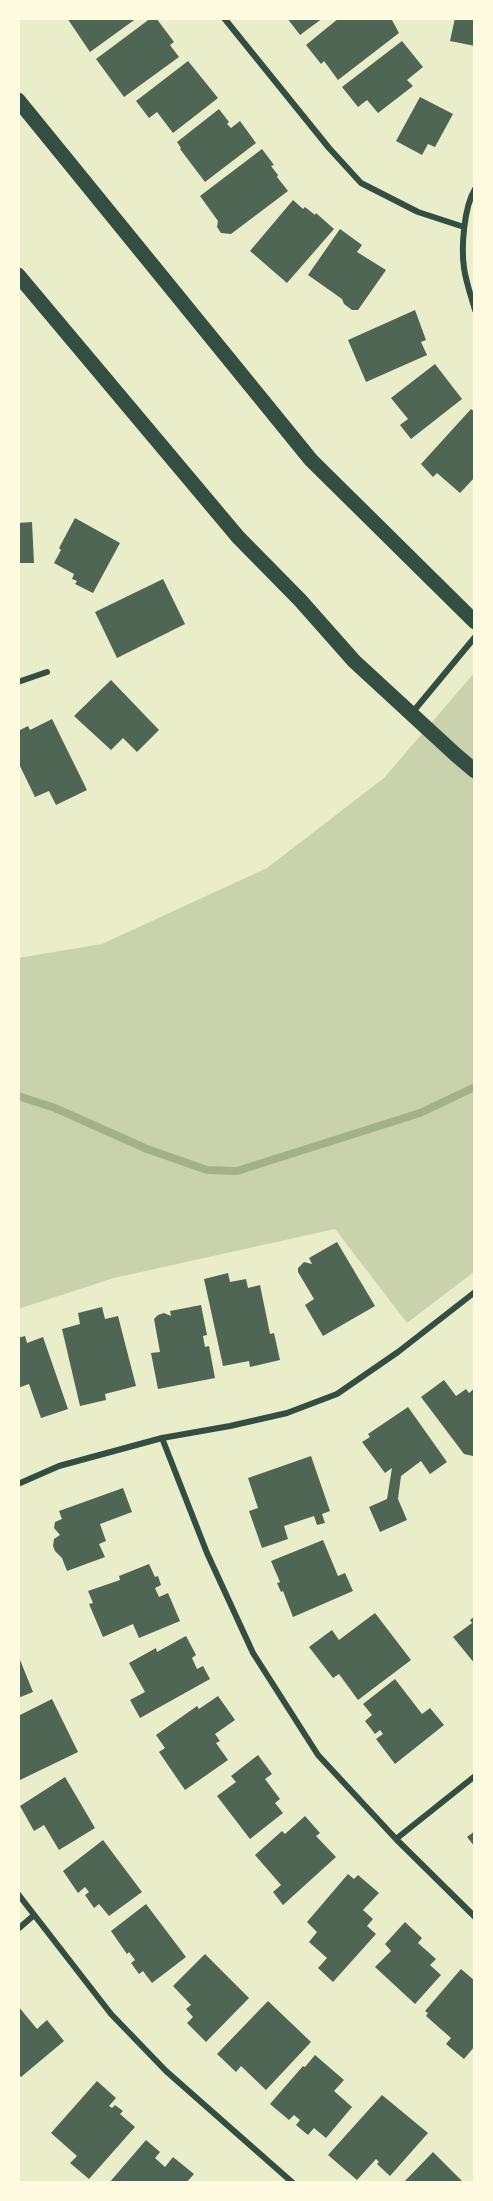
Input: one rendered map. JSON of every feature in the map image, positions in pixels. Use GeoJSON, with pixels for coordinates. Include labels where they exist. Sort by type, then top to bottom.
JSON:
{"type":"FeatureCollection","features":[{"type":"Feature","properties":{"kind":"main road"},"geometry":{"type":"LineString","coordinates":[[18,100],[311,460],[475,622]]}},
{"type":"Feature","properties":{"kind":"main road"},"geometry":{"type":"LineString","coordinates":[[18,274],[238,537],[300,600],[354,661],[475,771]]}},
{"type":"Feature","properties":{"kind":"street"},"geometry":{"type":"LineString","coordinates":[[224,18],[329,148],[361,183],[418,212],[464,227]]}},
{"type":"Feature","properties":{"kind":"street"},"geometry":{"type":"LineString","coordinates":[[475,189],[464,227],[464,268],[475,310]]}},
{"type":"Feature","properties":{"kind":"street"},"geometry":{"type":"LineString","coordinates":[[411,714],[475,637]]}},
{"type":"Feature","properties":{"kind":"street"},"geometry":{"type":"LineString","coordinates":[[18,682],[47,672]]}},
{"type":"Feature","properties":{"kind":"street"},"geometry":{"type":"LineString","coordinates":[[18,1484],[59,1466],[162,1438],[276,1415],[337,1394],[398,1352],[475,1292]]}},
{"type":"Feature","properties":{"kind":"street"},"geometry":{"type":"LineString","coordinates":[[162,1438],[207,1553],[254,1653],[318,1755],[396,1839],[475,1917]]}},
{"type":"Feature","properties":{"kind":"street"},"geometry":{"type":"LineString","coordinates":[[396,1839],[475,1776]]}},
{"type":"Feature","properties":{"kind":"street"},"geometry":{"type":"LineString","coordinates":[[18,1894],[111,2014],[166,2070],[293,2183]]}},
{"type":"Feature","properties":{"kind":"street"},"geometry":{"type":"LineString","coordinates":[[18,1929],[33,1916]]}},
{"type":"Feature","properties":{"kind":"green space"},"geometry":{"type":"Polygon","coordinates":[[[475,672],[475,1271],[407,1323],[335,1229],[114,1278],[18,1309],[18,958],[102,944],[267,868],[384,778],[475,672]]]}},
{"type":"Feature","properties":{"kind":"building"},"geometry":{"type":"Polygon","coordinates":[[[67,18],[137,18],[90,52],[67,18]]]}},
{"type":"Feature","properties":{"kind":"building"},"geometry":{"type":"Polygon","coordinates":[[[151,18],[156,18],[174,42],[170,45],[179,57],[124,97],[96,59],[151,18]]]}},
{"type":"Feature","properties":{"kind":"building"},"geometry":{"type":"Polygon","coordinates":[[[287,18],[323,18],[300,35],[287,18]]]}},
{"type":"Feature","properties":{"kind":"building"},"geometry":{"type":"Polygon","coordinates":[[[339,18],[387,18],[392,20],[399,33],[338,80],[324,61],[321,64],[306,45],[339,18]]]}},
{"type":"Feature","properties":{"kind":"building"},"geometry":{"type":"Polygon","coordinates":[[[455,18],[475,18],[475,46],[450,41],[455,18]]]}},
{"type":"Feature","properties":{"kind":"building"},"geometry":{"type":"Polygon","coordinates":[[[402,41],[423,67],[407,80],[413,86],[378,113],[367,100],[358,107],[342,87],[402,41]]]}},
{"type":"Feature","properties":{"kind":"building"},"geometry":{"type":"Polygon","coordinates":[[[188,61],[218,98],[173,133],[157,112],[149,118],[136,101],[188,61]]]}},
{"type":"Feature","properties":{"kind":"building"},"geometry":{"type":"Polygon","coordinates":[[[420,97],[453,114],[435,147],[428,144],[422,155],[396,141],[420,97]]]}},
{"type":"Feature","properties":{"kind":"building"},"geometry":{"type":"Polygon","coordinates":[[[219,109],[231,128],[240,121],[256,143],[205,182],[177,142],[219,109]]]}},
{"type":"Feature","properties":{"kind":"building"},"geometry":{"type":"Polygon","coordinates":[[[262,149],[274,165],[271,166],[278,175],[277,177],[288,191],[231,234],[221,233],[217,227],[218,221],[200,196],[262,149]]]}},
{"type":"Feature","properties":{"kind":"building"},"geometry":{"type":"Polygon","coordinates":[[[293,200],[303,209],[305,207],[315,215],[316,213],[334,229],[287,283],[250,251],[293,200]]]}},
{"type":"Feature","properties":{"kind":"building"},"geometry":{"type":"Polygon","coordinates":[[[340,229],[362,245],[357,252],[386,270],[358,310],[352,310],[344,304],[342,299],[308,275],[340,229]]]}},
{"type":"Feature","properties":{"kind":"building"},"geometry":{"type":"Polygon","coordinates":[[[415,310],[426,340],[421,342],[427,355],[366,382],[348,340],[415,310]]]}},
{"type":"Feature","properties":{"kind":"building"},"geometry":{"type":"Polygon","coordinates":[[[435,364],[462,399],[411,439],[400,425],[408,419],[391,398],[435,364]]]}},
{"type":"Feature","properties":{"kind":"building"},"geometry":{"type":"Polygon","coordinates":[[[471,409],[475,412],[475,477],[460,493],[437,473],[433,477],[421,464],[471,409]]]}},
{"type":"Feature","properties":{"kind":"building"},"geometry":{"type":"Polygon","coordinates":[[[75,518],[120,543],[93,593],[75,584],[77,581],[72,579],[74,574],[54,563],[61,550],[59,548],[75,518]]]}},
{"type":"Feature","properties":{"kind":"building"},"geometry":{"type":"Polygon","coordinates":[[[32,522],[34,563],[18,563],[18,523],[32,522]]]}},
{"type":"Feature","properties":{"kind":"building"},"geometry":{"type":"Polygon","coordinates":[[[163,579],[185,624],[117,658],[95,612],[163,579]]]}},
{"type":"Feature","properties":{"kind":"building"},"geometry":{"type":"Polygon","coordinates":[[[111,680],[159,730],[137,752],[123,738],[111,750],[74,716],[111,680]]]}},
{"type":"Feature","properties":{"kind":"building"},"geometry":{"type":"Polygon","coordinates":[[[52,719],[87,790],[56,805],[49,791],[35,797],[18,762],[18,731],[28,726],[30,730],[52,719]]]}},
{"type":"Feature","properties":{"kind":"building"},"geometry":{"type":"Polygon","coordinates":[[[337,1242],[375,1306],[323,1336],[305,1305],[314,1299],[298,1272],[298,1268],[304,1262],[312,1264],[309,1258],[337,1242]]]}},
{"type":"Feature","properties":{"kind":"building"},"geometry":{"type":"Polygon","coordinates":[[[228,1273],[230,1282],[246,1279],[248,1288],[260,1285],[270,1334],[274,1333],[280,1360],[250,1367],[249,1361],[223,1366],[204,1279],[228,1273]]]}},
{"type":"Feature","properties":{"kind":"building"},"geometry":{"type":"Polygon","coordinates":[[[201,1305],[207,1335],[203,1336],[205,1347],[209,1346],[215,1378],[158,1389],[151,1353],[160,1352],[154,1319],[164,1313],[171,1316],[170,1311],[201,1305]]]}},
{"type":"Feature","properties":{"kind":"building"},"geometry":{"type":"Polygon","coordinates":[[[102,1307],[105,1319],[118,1316],[136,1386],[105,1394],[106,1400],[80,1406],[62,1329],[80,1324],[78,1313],[102,1307]]]}},
{"type":"Feature","properties":{"kind":"building"},"geometry":{"type":"Polygon","coordinates":[[[25,1336],[27,1343],[43,1337],[68,1409],[41,1418],[29,1384],[18,1388],[18,1338],[25,1336]]]}},
{"type":"Feature","properties":{"kind":"building"},"geometry":{"type":"Polygon","coordinates":[[[444,1380],[456,1396],[466,1389],[469,1393],[475,1388],[475,1455],[473,1456],[464,1454],[421,1397],[444,1380]]]}},
{"type":"Feature","properties":{"kind":"building"},"geometry":{"type":"Polygon","coordinates":[[[408,1407],[447,1462],[430,1474],[421,1461],[401,1476],[398,1499],[407,1520],[380,1532],[369,1507],[387,1499],[392,1468],[385,1473],[362,1442],[370,1437],[368,1434],[408,1407]]]}},
{"type":"Feature","properties":{"kind":"building"},"geometry":{"type":"Polygon","coordinates":[[[311,1456],[330,1511],[322,1514],[325,1523],[317,1525],[314,1516],[284,1526],[288,1539],[262,1548],[249,1511],[258,1508],[248,1478],[311,1456]]]}},
{"type":"Feature","properties":{"kind":"building"},"geometry":{"type":"Polygon","coordinates":[[[123,1488],[132,1512],[100,1524],[106,1541],[99,1544],[105,1557],[67,1571],[62,1558],[53,1546],[54,1539],[60,1535],[54,1528],[55,1522],[62,1519],[59,1511],[123,1488]]]}},
{"type":"Feature","properties":{"kind":"building"},"geometry":{"type":"Polygon","coordinates":[[[323,1540],[338,1576],[345,1573],[353,1591],[293,1617],[283,1591],[281,1592],[277,1583],[280,1582],[271,1561],[323,1540]]]}},
{"type":"Feature","properties":{"kind":"building"},"geometry":{"type":"Polygon","coordinates":[[[149,1564],[155,1577],[158,1576],[161,1585],[155,1588],[159,1597],[168,1593],[180,1621],[139,1638],[133,1624],[103,1637],[89,1604],[93,1603],[88,1591],[120,1580],[119,1576],[149,1564]]]}},
{"type":"Feature","properties":{"kind":"building"},"geometry":{"type":"Polygon","coordinates":[[[375,1613],[411,1660],[358,1700],[339,1674],[333,1678],[309,1647],[332,1630],[339,1640],[375,1613]]]}},
{"type":"Feature","properties":{"kind":"building"},"geometry":{"type":"Polygon","coordinates":[[[475,1616],[475,1664],[453,1637],[472,1623],[470,1620],[475,1616]]]}},
{"type":"Feature","properties":{"kind":"building"},"geometry":{"type":"Polygon","coordinates":[[[186,1636],[196,1655],[192,1658],[197,1669],[203,1666],[210,1679],[140,1718],[130,1700],[145,1692],[129,1663],[156,1648],[157,1652],[186,1636]]]}},
{"type":"Feature","properties":{"kind":"building"},"geometry":{"type":"Polygon","coordinates":[[[18,1655],[33,1692],[18,1698],[18,1655]]]}},
{"type":"Feature","properties":{"kind":"building"},"geometry":{"type":"Polygon","coordinates":[[[395,1679],[422,1714],[430,1708],[444,1725],[395,1764],[376,1739],[383,1734],[380,1730],[375,1734],[365,1721],[372,1715],[363,1704],[395,1679]]]}},
{"type":"Feature","properties":{"kind":"building"},"geometry":{"type":"Polygon","coordinates":[[[218,1696],[235,1720],[215,1734],[220,1741],[216,1743],[228,1760],[185,1790],[159,1752],[165,1748],[156,1735],[197,1706],[199,1709],[218,1696]]]}},
{"type":"Feature","properties":{"kind":"building"},"geometry":{"type":"Polygon","coordinates":[[[52,1699],[78,1752],[18,1781],[18,1716],[52,1699]]]}},
{"type":"Feature","properties":{"kind":"building"},"geometry":{"type":"Polygon","coordinates":[[[258,1755],[272,1774],[265,1779],[280,1799],[275,1803],[283,1813],[250,1839],[217,1796],[236,1782],[231,1776],[258,1755]]]}},
{"type":"Feature","properties":{"kind":"building"},"geometry":{"type":"Polygon","coordinates":[[[65,1777],[95,1828],[59,1850],[44,1825],[34,1831],[20,1806],[65,1777]]]}},
{"type":"Feature","properties":{"kind":"building"},"geometry":{"type":"Polygon","coordinates":[[[305,1816],[320,1833],[316,1836],[336,1857],[283,1905],[273,1892],[281,1885],[255,1855],[282,1831],[285,1834],[305,1816]]]}},
{"type":"Feature","properties":{"kind":"building"},"geometry":{"type":"Polygon","coordinates":[[[475,1831],[475,1847],[467,1837],[475,1831]]]}},
{"type":"Feature","properties":{"kind":"building"},"geometry":{"type":"Polygon","coordinates":[[[103,1840],[142,1892],[109,1916],[99,1904],[94,1908],[85,1895],[89,1892],[85,1887],[78,1893],[63,1871],[103,1840]]]}},
{"type":"Feature","properties":{"kind":"building"},"geometry":{"type":"Polygon","coordinates":[[[348,1874],[354,1879],[358,1875],[379,1893],[363,1910],[373,1919],[367,1926],[376,1934],[333,1982],[318,1968],[327,1958],[309,1942],[317,1932],[307,1922],[348,1874]]]}},
{"type":"Feature","properties":{"kind":"building"},"geometry":{"type":"Polygon","coordinates":[[[146,1904],[186,1957],[152,1983],[143,1971],[139,1974],[131,1963],[135,1960],[129,1952],[127,1954],[111,1931],[146,1904]]]}},
{"type":"Feature","properties":{"kind":"building"},"geometry":{"type":"Polygon","coordinates":[[[405,1922],[422,1938],[418,1943],[436,1959],[430,1965],[441,1975],[415,2004],[375,1967],[391,1951],[385,1944],[405,1922]]]}},
{"type":"Feature","properties":{"kind":"building"},"geometry":{"type":"Polygon","coordinates":[[[205,1954],[249,1998],[206,2042],[187,2023],[193,2017],[186,2009],[191,2005],[173,1986],[205,1954]]]}},
{"type":"Feature","properties":{"kind":"building"},"geometry":{"type":"Polygon","coordinates":[[[461,1969],[475,1981],[475,2046],[464,2059],[446,2044],[451,2038],[426,2016],[428,2013],[425,2011],[461,1969]]]}},
{"type":"Feature","properties":{"kind":"building"},"geometry":{"type":"Polygon","coordinates":[[[268,2001],[311,2042],[266,2090],[241,2066],[236,2072],[217,2054],[268,2001]]]}},
{"type":"Feature","properties":{"kind":"building"},"geometry":{"type":"Polygon","coordinates":[[[18,2006],[37,2029],[47,2020],[64,2041],[21,2077],[18,2074],[18,2006]]]}},
{"type":"Feature","properties":{"kind":"building"},"geometry":{"type":"Polygon","coordinates":[[[315,2055],[344,2080],[334,2091],[352,2107],[326,2138],[314,2128],[308,2135],[296,2125],[300,2120],[294,2115],[289,2120],[270,2104],[315,2055]]]}},
{"type":"Feature","properties":{"kind":"building"},"geometry":{"type":"Polygon","coordinates":[[[97,2081],[116,2098],[109,2106],[112,2108],[115,2105],[123,2111],[120,2114],[135,2127],[89,2179],[70,2163],[77,2156],[51,2133],[97,2081]]]}},
{"type":"Feature","properties":{"kind":"building"},"geometry":{"type":"Polygon","coordinates":[[[382,2095],[428,2133],[390,2176],[377,2164],[379,2162],[376,2159],[357,2180],[328,2155],[382,2095]]]}},
{"type":"Feature","properties":{"kind":"building"},"geometry":{"type":"Polygon","coordinates":[[[146,2140],[160,2152],[155,2158],[165,2167],[173,2157],[194,2174],[186,2183],[109,2183],[146,2140]]]}},
{"type":"Feature","properties":{"kind":"building"},"geometry":{"type":"Polygon","coordinates":[[[433,2152],[464,2183],[403,2183],[433,2152]]]}},
{"type":"Feature","properties":{"kind":"waterway"},"geometry":{"type":"LineString","coordinates":[[18,1096],[55,1108],[147,1149],[207,1170],[237,1171],[420,1113],[475,1087]]}}]}
